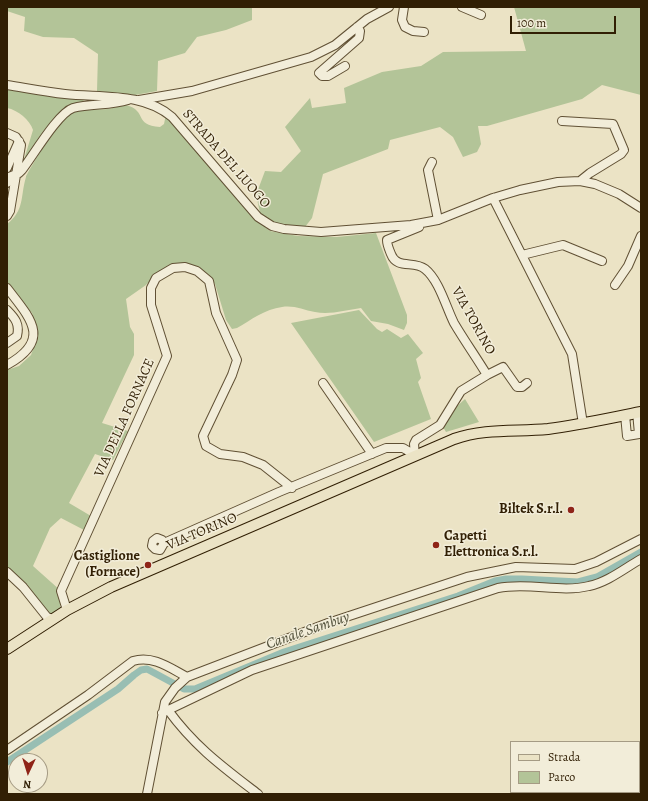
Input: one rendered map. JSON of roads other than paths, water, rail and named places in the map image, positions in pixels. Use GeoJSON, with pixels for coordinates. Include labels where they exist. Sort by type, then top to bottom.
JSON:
{"type":"FeatureCollection","features":[{"type":"Feature","properties":{"kind":"main road","name":"VIA TORINO"},"geometry":{"type":"LineString","coordinates":[[7,649],[67,610],[111,587],[454,439],[479,432],[546,429],[583,424],[639,412]]}},
{"type":"Feature","properties":{"kind":"street"},"geometry":{"type":"LineString","coordinates":[[7,184],[9,177],[19,174],[32,159],[64,113],[78,107],[113,104],[135,99],[192,91],[311,57],[335,45],[366,19],[389,7]]}},
{"type":"Feature","properties":{"kind":"street"},"geometry":{"type":"LineString","coordinates":[[404,7],[402,20],[405,27],[424,32]]}},
{"type":"Feature","properties":{"kind":"street"},"geometry":{"type":"LineString","coordinates":[[462,7],[481,15]]}},
{"type":"Feature","properties":{"kind":"street"},"geometry":{"type":"LineString","coordinates":[[345,66],[328,76],[322,76],[319,73],[359,38],[360,31],[357,27]]}},
{"type":"Feature","properties":{"kind":"street"},"geometry":{"type":"LineString","coordinates":[[7,85],[55,93],[135,99]]}},
{"type":"Feature","properties":{"kind":"street","name":"STRADA DEL LUOGO"},"geometry":{"type":"LineString","coordinates":[[135,99],[161,108],[172,117],[258,217],[272,226],[284,229],[321,232],[428,222],[438,220],[493,198],[520,190],[550,184],[580,181],[595,184],[619,194],[641,208]]}},
{"type":"Feature","properties":{"kind":"street"},"geometry":{"type":"LineString","coordinates":[[562,121],[613,124],[623,145],[624,150],[621,154],[580,181]]}},
{"type":"Feature","properties":{"kind":"street"},"geometry":{"type":"LineString","coordinates":[[7,133],[19,140],[21,145],[10,211],[7,216]]}},
{"type":"Feature","properties":{"kind":"street"},"geometry":{"type":"LineString","coordinates":[[7,168],[19,140]]}},
{"type":"Feature","properties":{"kind":"street"},"geometry":{"type":"LineString","coordinates":[[432,162],[428,170],[438,220]]}},
{"type":"Feature","properties":{"kind":"street"},"geometry":{"type":"LineString","coordinates":[[493,198],[572,354],[583,424]]}},
{"type":"Feature","properties":{"kind":"street","name":"VIA TORINO"},"geometry":{"type":"LineString","coordinates":[[415,455],[414,444],[416,440],[440,425],[461,391],[487,375],[454,323],[437,287],[424,267],[395,262],[387,245],[387,240],[391,237],[428,222]]}},
{"type":"Feature","properties":{"kind":"street"},"geometry":{"type":"LineString","coordinates":[[614,285],[628,266],[641,236]]}},
{"type":"Feature","properties":{"kind":"street"},"geometry":{"type":"LineString","coordinates":[[522,255],[563,245],[602,261]]}},
{"type":"Feature","properties":{"kind":"street","name":"VIA DELLA FORNACE"},"geometry":{"type":"LineString","coordinates":[[67,610],[61,590],[167,356],[151,305],[151,288],[156,278],[173,268],[184,267],[197,271],[209,281],[216,313],[237,360],[232,375],[203,436],[206,446],[220,454],[243,457],[263,465],[292,488]]}},
{"type":"Feature","properties":{"kind":"street"},"geometry":{"type":"LineString","coordinates":[[7,288],[30,317],[34,332],[30,348],[20,357],[7,365]]}},
{"type":"Feature","properties":{"kind":"street"},"geometry":{"type":"LineString","coordinates":[[7,310],[16,319],[19,328],[17,336],[7,343]]}},
{"type":"Feature","properties":{"kind":"street"},"geometry":{"type":"LineString","coordinates":[[487,375],[503,368],[517,387],[522,387],[527,384]]}},
{"type":"Feature","properties":{"kind":"street"},"geometry":{"type":"LineString","coordinates":[[323,383],[372,454]]}},
{"type":"Feature","properties":{"kind":"street"},"geometry":{"type":"LineString","coordinates":[[625,415],[626,436],[639,434],[639,412]]}},
{"type":"Feature","properties":{"kind":"street"},"geometry":{"type":"LineString","coordinates":[[164,543],[386,448],[396,446],[415,455]]}},
{"type":"Feature","properties":{"kind":"street"},"geometry":{"type":"LineString","coordinates":[[147,794],[165,712],[165,702],[187,677],[328,623],[467,577],[516,567],[565,570],[579,568],[596,562],[641,539]]}},
{"type":"Feature","properties":{"kind":"street"},"geometry":{"type":"LineString","coordinates":[[165,712],[252,670],[498,588],[512,585],[578,588],[592,586],[641,559]]}},
{"type":"Feature","properties":{"kind":"street"},"geometry":{"type":"LineString","coordinates":[[7,572],[23,587],[47,617],[53,619]]}},
{"type":"Feature","properties":{"kind":"street"},"geometry":{"type":"LineString","coordinates":[[7,750],[88,695],[134,661],[142,658],[159,662],[187,677]]}},
{"type":"Feature","properties":{"kind":"street"},"geometry":{"type":"LineString","coordinates":[[165,712],[199,747],[258,794]]}},
{"type":"Feature","properties":{"kind":"waterway","name":"Canale Sambuy"},"geometry":{"type":"LineString","coordinates":[[7,762],[118,689],[141,670],[147,669],[184,689],[195,689],[284,652],[458,596],[495,581],[522,579],[578,582],[597,577],[641,552]]}},
{"type":"Feature","properties":{"kind":"place","name":"Biltek S.r.l."},"geometry":{"type":"Point","coordinates":[571,510]}},
{"type":"Feature","properties":{"kind":"place","name":"Capetti Elettronica S.r.l."},"geometry":{"type":"Point","coordinates":[436,545]}},
{"type":"Feature","properties":{"kind":"place","name":"Castiglione (Fornace)"},"geometry":{"type":"Point","coordinates":[148,565]}}]}
